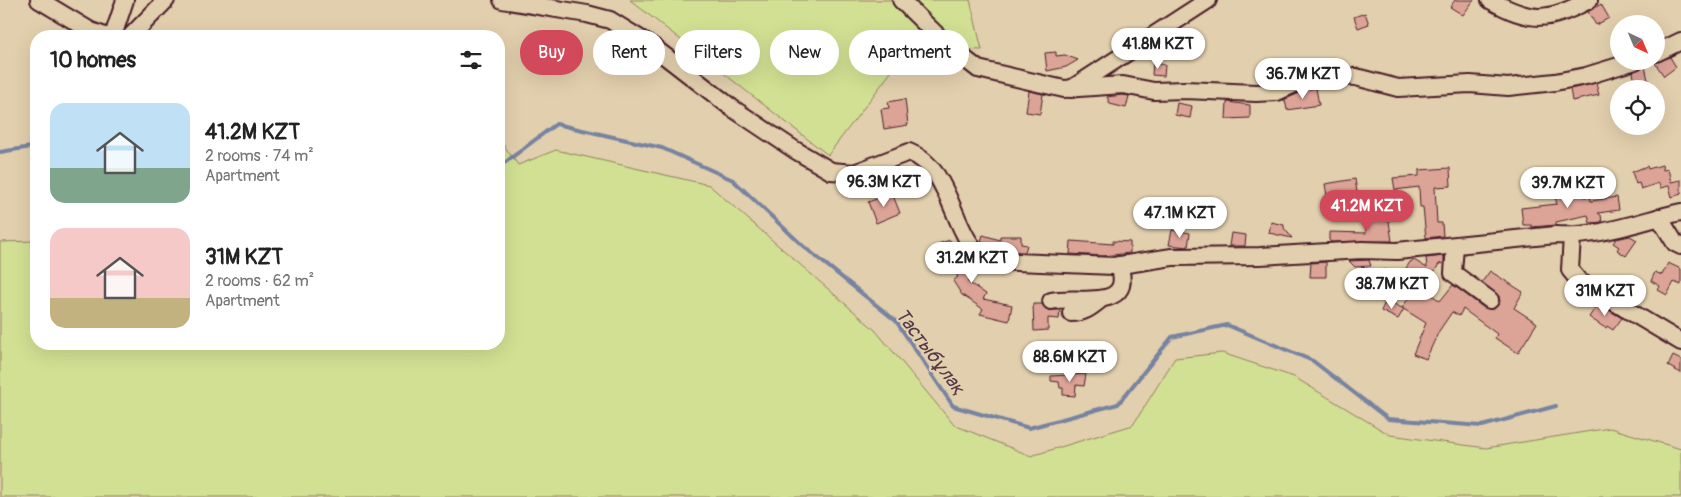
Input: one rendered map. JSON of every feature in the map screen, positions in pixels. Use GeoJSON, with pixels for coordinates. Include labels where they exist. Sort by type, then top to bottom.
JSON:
{"type":"FeatureCollection","features":[{"type":"Feature","properties":{"kind":"street"},"geometry":{"type":"LineString","coordinates":[[40,0],[89,30]]}},
{"type":"Feature","properties":{"kind":"street"},"geometry":{"type":"LineString","coordinates":[[115,30],[125,0]]}},
{"type":"Feature","properties":{"kind":"street"},"geometry":{"type":"LineString","coordinates":[[137,30],[166,0]]}},
{"type":"Feature","properties":{"kind":"street"},"geometry":{"type":"LineString","coordinates":[[502,0],[610,20],[652,46],[732,108],[794,150],[831,171],[854,173],[909,152],[918,156],[937,176],[954,208],[970,245],[981,258],[1003,262],[1119,265],[1172,257],[1260,256],[1362,250],[1397,251],[1597,233],[1681,212]]}},
{"type":"Feature","properties":{"kind":"street"},"geometry":{"type":"LineString","coordinates":[[901,0],[947,45],[978,69],[1071,89],[1123,85],[1154,91],[1277,92],[1306,79],[1334,76],[1356,77],[1398,88],[1470,84],[1508,87],[1555,82],[1610,69]]}},
{"type":"Feature","properties":{"kind":"street"},"geometry":{"type":"LineString","coordinates":[[1071,89],[1208,0]]}},
{"type":"Feature","properties":{"kind":"street"},"geometry":{"type":"LineString","coordinates":[[1490,0],[1520,15],[1542,18],[1570,11],[1589,0]]}},
{"type":"Feature","properties":{"kind":"street"},"geometry":{"type":"LineString","coordinates":[[1665,49],[1681,41]]}},
{"type":"Feature","properties":{"kind":"street"},"geometry":{"type":"LineString","coordinates":[[1659,217],[1675,243],[1681,246]]}},
{"type":"Feature","properties":{"kind":"street"},"geometry":{"type":"LineString","coordinates":[[1572,236],[1570,270],[1579,281],[1681,342]]}},
{"type":"Feature","properties":{"kind":"street"},"geometry":{"type":"LineString","coordinates":[[1454,246],[1453,273],[1490,300]]}},
{"type":"Feature","properties":{"kind":"street"},"geometry":{"type":"LineString","coordinates":[[1051,301],[1071,299],[1100,300],[1111,297],[1121,287],[1123,277],[1119,265]]}},
{"type":"Feature","properties":{"kind":"street"},"geometry":{"type":"LineString","coordinates":[[1071,313],[1081,313],[1089,310],[1100,300]]}},
{"type":"Feature","properties":{"kind":"green space"},"geometry":{"type":"Polygon","coordinates":[[[630,0],[970,0],[982,50],[969,49],[969,30],[849,30],[849,75],[889,75],[828,155],[726,75],[760,75],[760,30],[675,30],[675,35],[630,0]]]}},
{"type":"Feature","properties":{"kind":"green space"},"geometry":{"type":"Polygon","coordinates":[[[505,147],[518,165],[556,150],[709,185],[875,330],[954,425],[1031,456],[1133,425],[1175,358],[1222,353],[1294,377],[1390,435],[1486,448],[1610,428],[1681,449],[1681,497],[0,497],[0,242],[30,241],[30,350],[505,350],[505,147]]]}},
{"type":"Feature","properties":{"kind":"building"},"geometry":{"type":"Polygon","coordinates":[[[1455,0],[1474,0],[1463,15],[1450,7],[1455,0]]]}},
{"type":"Feature","properties":{"kind":"building"},"geometry":{"type":"Polygon","coordinates":[[[1601,4],[1609,18],[1596,25],[1588,12],[1601,4]]]}},
{"type":"Feature","properties":{"kind":"building"},"geometry":{"type":"Polygon","coordinates":[[[1365,13],[1369,24],[1358,28],[1354,17],[1365,13]]]}},
{"type":"Feature","properties":{"kind":"building"},"geometry":{"type":"Polygon","coordinates":[[[1056,52],[1056,56],[1065,55],[1078,60],[1066,67],[1047,71],[1045,53],[1056,52]]]}},
{"type":"Feature","properties":{"kind":"building"},"geometry":{"type":"Polygon","coordinates":[[[1670,57],[1676,67],[1664,76],[1660,70],[1665,70],[1665,59],[1670,57]]]}},
{"type":"Feature","properties":{"kind":"building"},"geometry":{"type":"Polygon","coordinates":[[[1153,63],[1165,65],[1164,76],[1152,75],[1153,63]]]}},
{"type":"Feature","properties":{"kind":"building"},"geometry":{"type":"Polygon","coordinates":[[[1646,70],[1648,80],[1634,80],[1633,72],[1646,70]]]}},
{"type":"Feature","properties":{"kind":"building"},"geometry":{"type":"Polygon","coordinates":[[[1596,83],[1599,95],[1572,101],[1570,89],[1596,83]]]}},
{"type":"Feature","properties":{"kind":"building"},"geometry":{"type":"Polygon","coordinates":[[[1316,88],[1319,105],[1287,110],[1285,100],[1283,100],[1316,88]]]}},
{"type":"Feature","properties":{"kind":"building"},"geometry":{"type":"Polygon","coordinates":[[[1029,91],[1043,94],[1040,114],[1026,112],[1029,91]]]}},
{"type":"Feature","properties":{"kind":"building"},"geometry":{"type":"Polygon","coordinates":[[[1129,96],[1126,108],[1110,104],[1107,97],[1129,96]]]}},
{"type":"Feature","properties":{"kind":"building"},"geometry":{"type":"Polygon","coordinates":[[[905,99],[908,125],[884,129],[881,109],[889,108],[888,102],[905,99]]]}},
{"type":"Feature","properties":{"kind":"building"},"geometry":{"type":"Polygon","coordinates":[[[1227,102],[1250,105],[1250,118],[1226,119],[1227,102]]]}},
{"type":"Feature","properties":{"kind":"building"},"geometry":{"type":"Polygon","coordinates":[[[1177,103],[1192,106],[1190,118],[1175,115],[1177,103]]]}},
{"type":"Feature","properties":{"kind":"building"},"geometry":{"type":"Polygon","coordinates":[[[1662,165],[1663,170],[1668,169],[1671,182],[1681,180],[1681,194],[1672,197],[1669,186],[1660,188],[1659,183],[1641,189],[1639,183],[1636,184],[1632,172],[1647,166],[1648,169],[1662,165]]]}},
{"type":"Feature","properties":{"kind":"building"},"geometry":{"type":"Polygon","coordinates":[[[1450,168],[1451,186],[1435,187],[1437,223],[1442,223],[1443,236],[1426,238],[1423,207],[1420,207],[1419,187],[1395,190],[1393,178],[1419,176],[1419,170],[1450,168]]]}},
{"type":"Feature","properties":{"kind":"building"},"geometry":{"type":"Polygon","coordinates":[[[1355,179],[1357,192],[1327,196],[1325,184],[1355,179]]]}},
{"type":"Feature","properties":{"kind":"building"},"geometry":{"type":"Polygon","coordinates":[[[1569,190],[1579,190],[1584,197],[1590,196],[1591,201],[1617,197],[1619,210],[1598,213],[1601,215],[1602,222],[1590,223],[1588,215],[1556,222],[1556,225],[1532,227],[1531,225],[1523,225],[1521,208],[1557,204],[1554,194],[1569,190]]]}},
{"type":"Feature","properties":{"kind":"building"},"geometry":{"type":"Polygon","coordinates":[[[892,193],[900,213],[876,223],[868,202],[892,193]]]}},
{"type":"Feature","properties":{"kind":"building"},"geometry":{"type":"Polygon","coordinates":[[[1388,215],[1392,241],[1331,242],[1329,240],[1329,232],[1366,233],[1364,218],[1388,215]]]}},
{"type":"Feature","properties":{"kind":"building"},"geometry":{"type":"Polygon","coordinates":[[[1271,222],[1284,225],[1284,228],[1292,238],[1269,233],[1271,222]]]}},
{"type":"Feature","properties":{"kind":"building"},"geometry":{"type":"Polygon","coordinates":[[[1172,230],[1190,233],[1188,247],[1169,245],[1172,230]]]}},
{"type":"Feature","properties":{"kind":"building"},"geometry":{"type":"Polygon","coordinates":[[[1231,233],[1246,235],[1245,246],[1229,246],[1231,233]]]}},
{"type":"Feature","properties":{"kind":"building"},"geometry":{"type":"Polygon","coordinates":[[[983,235],[1000,240],[1000,236],[1021,236],[1021,244],[1027,245],[1025,252],[994,251],[981,241],[983,235]]]}},
{"type":"Feature","properties":{"kind":"building"},"geometry":{"type":"Polygon","coordinates":[[[1630,236],[1637,240],[1626,256],[1617,250],[1619,247],[1613,243],[1616,239],[1630,236]]]}},
{"type":"Feature","properties":{"kind":"building"},"geometry":{"type":"Polygon","coordinates":[[[950,240],[952,247],[957,245],[961,251],[971,280],[968,282],[986,294],[983,299],[1012,305],[1009,321],[980,314],[983,309],[962,295],[953,281],[958,277],[945,262],[938,244],[950,240]]]}},
{"type":"Feature","properties":{"kind":"building"},"geometry":{"type":"Polygon","coordinates":[[[1071,241],[1113,244],[1113,241],[1130,242],[1130,253],[1104,256],[1070,254],[1071,241]]]}},
{"type":"Feature","properties":{"kind":"building"},"geometry":{"type":"Polygon","coordinates":[[[1444,256],[1444,263],[1439,264],[1424,289],[1440,301],[1453,285],[1484,308],[1494,309],[1500,302],[1499,296],[1482,282],[1490,271],[1523,292],[1514,308],[1537,323],[1518,353],[1495,338],[1497,334],[1463,309],[1459,316],[1452,312],[1439,331],[1426,359],[1413,354],[1426,323],[1402,308],[1415,288],[1399,279],[1410,262],[1414,260],[1427,268],[1426,258],[1444,256]]]}},
{"type":"Feature","properties":{"kind":"building"},"geometry":{"type":"Polygon","coordinates":[[[1369,260],[1371,266],[1355,267],[1349,261],[1369,260]]]}},
{"type":"Feature","properties":{"kind":"building"},"geometry":{"type":"Polygon","coordinates":[[[1326,262],[1326,277],[1310,277],[1311,263],[1326,262]]]}},
{"type":"Feature","properties":{"kind":"building"},"geometry":{"type":"Polygon","coordinates":[[[1668,263],[1681,269],[1681,285],[1674,282],[1667,295],[1658,290],[1660,286],[1651,281],[1655,272],[1662,275],[1668,263]]]}},
{"type":"Feature","properties":{"kind":"building"},"geometry":{"type":"Polygon","coordinates":[[[1382,270],[1386,270],[1394,276],[1387,286],[1378,279],[1378,275],[1382,270]]]}},
{"type":"Feature","properties":{"kind":"building"},"geometry":{"type":"Polygon","coordinates":[[[1386,300],[1404,309],[1398,319],[1381,311],[1386,300]]]}},
{"type":"Feature","properties":{"kind":"building"},"geometry":{"type":"Polygon","coordinates":[[[1033,304],[1042,304],[1048,310],[1060,310],[1059,319],[1048,318],[1048,330],[1034,331],[1033,304]]]}},
{"type":"Feature","properties":{"kind":"building"},"geometry":{"type":"Polygon","coordinates":[[[1598,304],[1622,318],[1613,330],[1607,326],[1606,328],[1602,326],[1589,317],[1598,304]]]}},
{"type":"Feature","properties":{"kind":"building"},"geometry":{"type":"Polygon","coordinates":[[[1673,356],[1681,360],[1681,373],[1668,366],[1673,356]]]}},
{"type":"Feature","properties":{"kind":"building"},"geometry":{"type":"Polygon","coordinates":[[[1086,374],[1084,386],[1076,385],[1075,396],[1063,395],[1063,388],[1060,388],[1059,382],[1051,381],[1051,376],[1086,374]]]}},
{"type":"Feature","properties":{"kind":"waterway","name":"Тастыбұлақ"},"geometry":{"type":"LineString","coordinates":[[505,162],[556,124],[662,148],[733,180],[803,246],[896,321],[953,406],[1029,428],[1118,404],[1172,337],[1227,325],[1313,361],[1388,419],[1482,426],[1556,406]]}},
{"type":"Feature","properties":{"kind":"waterway","name":"Тастыбұлақ"},"geometry":{"type":"LineString","coordinates":[[0,152],[30,147]]}}]}
